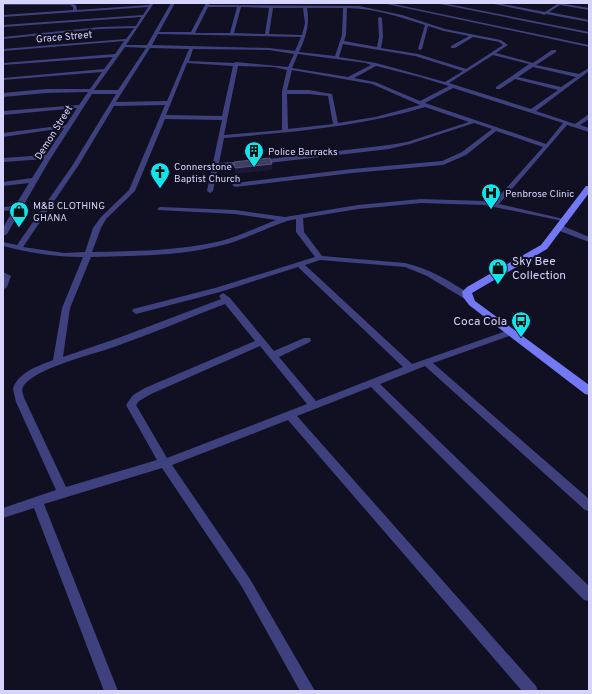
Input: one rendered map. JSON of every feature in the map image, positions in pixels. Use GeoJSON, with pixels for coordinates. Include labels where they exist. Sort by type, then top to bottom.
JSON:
{"type":"FeatureCollection","features":[{"type":"Feature","properties":{"kind":"street"},"geometry":{"type":"LineString","coordinates":[[3,9],[4,4],[53,3],[71,4],[75,6],[75,11]]}},
{"type":"Feature","properties":{"kind":"street"},"geometry":{"type":"LineString","coordinates":[[19,248],[75,166],[149,46],[173,3]]}},
{"type":"Feature","properties":{"kind":"street"},"geometry":{"type":"LineString","coordinates":[[384,3],[589,46]]}},
{"type":"Feature","properties":{"kind":"street"},"geometry":{"type":"LineString","coordinates":[[402,6],[409,3]]}},
{"type":"Feature","properties":{"kind":"street"},"geometry":{"type":"LineString","coordinates":[[437,3],[589,33]]}},
{"type":"Feature","properties":{"kind":"street"},"geometry":{"type":"LineString","coordinates":[[491,3],[505,4],[589,21]]}},
{"type":"Feature","properties":{"kind":"street"},"geometry":{"type":"LineString","coordinates":[[534,22],[560,3],[589,9]]}},
{"type":"Feature","properties":{"kind":"street"},"geometry":{"type":"LineString","coordinates":[[3,16],[151,4]]}},
{"type":"Feature","properties":{"kind":"street","name":"Demon Street"},"geometry":{"type":"LineString","coordinates":[[3,234],[34,180],[68,126],[105,70],[126,43],[151,4]]}},
{"type":"Feature","properties":{"kind":"street"},"geometry":{"type":"LineString","coordinates":[[193,33],[207,4],[239,7],[345,7],[359,5],[472,36],[500,41],[506,45],[445,84]]}},
{"type":"Feature","properties":{"kind":"street"},"geometry":{"type":"LineString","coordinates":[[232,34],[239,7]]}},
{"type":"Feature","properties":{"kind":"street"},"geometry":{"type":"LineString","coordinates":[[267,34],[271,7]]}},
{"type":"Feature","properties":{"kind":"street"},"geometry":{"type":"LineString","coordinates":[[285,130],[285,92],[290,69],[304,36],[307,20],[305,7]]}},
{"type":"Feature","properties":{"kind":"street"},"geometry":{"type":"LineString","coordinates":[[337,57],[345,29],[345,7]]}},
{"type":"Feature","properties":{"kind":"street"},"geometry":{"type":"LineString","coordinates":[[3,26],[144,16]]}},
{"type":"Feature","properties":{"kind":"street"},"geometry":{"type":"LineString","coordinates":[[379,49],[381,37],[380,18]]}},
{"type":"Feature","properties":{"kind":"street"},"geometry":{"type":"LineString","coordinates":[[420,49],[427,24]]}},
{"type":"Feature","properties":{"kind":"street"},"geometry":{"type":"LineString","coordinates":[[541,28],[546,24]]}},
{"type":"Feature","properties":{"kind":"street"},"geometry":{"type":"LineString","coordinates":[[3,38],[100,28],[136,27]]}},
{"type":"Feature","properties":{"kind":"street"},"geometry":{"type":"LineString","coordinates":[[530,33],[536,30]]}},
{"type":"Feature","properties":{"kind":"street"},"geometry":{"type":"LineString","coordinates":[[156,33],[267,34],[304,36]]}},
{"type":"Feature","properties":{"kind":"street"},"geometry":{"type":"LineString","coordinates":[[453,47],[472,36]]}},
{"type":"Feature","properties":{"kind":"street"},"geometry":{"type":"LineString","coordinates":[[342,42],[416,56],[465,70]]}},
{"type":"Feature","properties":{"kind":"street","name":"Grace Street"},"geometry":{"type":"LineString","coordinates":[[3,50],[126,43],[149,46],[254,48],[337,57],[376,64],[453,86],[589,130]]}},
{"type":"Feature","properties":{"kind":"street"},"geometry":{"type":"LineString","coordinates":[[57,363],[66,308],[87,254],[103,218],[132,191],[192,47]]}},
{"type":"Feature","properties":{"kind":"street"},"geometry":{"type":"LineString","coordinates":[[498,88],[532,64],[554,51]]}},
{"type":"Feature","properties":{"kind":"street"},"geometry":{"type":"LineString","coordinates":[[493,54],[579,76]]}},
{"type":"Feature","properties":{"kind":"street"},"geometry":{"type":"LineString","coordinates":[[3,64],[116,55]]}},
{"type":"Feature","properties":{"kind":"street"},"geometry":{"type":"LineString","coordinates":[[187,62],[236,64],[290,69],[380,85],[423,104],[494,130],[547,146]]}},
{"type":"Feature","properties":{"kind":"street"},"geometry":{"type":"LineString","coordinates":[[210,191],[236,64]]}},
{"type":"Feature","properties":{"kind":"street"},"geometry":{"type":"LineString","coordinates":[[349,79],[376,64]]}},
{"type":"Feature","properties":{"kind":"street"},"geometry":{"type":"LineString","coordinates":[[531,112],[589,69]]}},
{"type":"Feature","properties":{"kind":"street"},"geometry":{"type":"LineString","coordinates":[[3,79],[105,70]]}},
{"type":"Feature","properties":{"kind":"street"},"geometry":{"type":"LineString","coordinates":[[514,78],[562,89]]}},
{"type":"Feature","properties":{"kind":"street"},"geometry":{"type":"LineString","coordinates":[[220,137],[382,119],[423,104],[453,86]]}},
{"type":"Feature","properties":{"kind":"street"},"geometry":{"type":"LineString","coordinates":[[3,95],[46,91],[120,92]]}},
{"type":"Feature","properties":{"kind":"street"},"geometry":{"type":"LineString","coordinates":[[285,92],[309,92],[330,95],[336,125]]}},
{"type":"Feature","properties":{"kind":"street"},"geometry":{"type":"LineString","coordinates":[[113,104],[169,103]]}},
{"type":"Feature","properties":{"kind":"street"},"geometry":{"type":"LineString","coordinates":[[3,113],[81,106]]}},
{"type":"Feature","properties":{"kind":"street"},"geometry":{"type":"LineString","coordinates":[[576,126],[589,116]]}},
{"type":"Feature","properties":{"kind":"street"},"geometry":{"type":"LineString","coordinates":[[164,117],[224,118]]}},
{"type":"Feature","properties":{"kind":"street"},"geometry":{"type":"LineString","coordinates":[[215,165],[388,147],[408,143],[473,122]]}},
{"type":"Feature","properties":{"kind":"street"},"geometry":{"type":"LineString","coordinates":[[496,204],[566,123]]}},
{"type":"Feature","properties":{"kind":"street"},"geometry":{"type":"LineString","coordinates":[[3,135],[68,126]]}},
{"type":"Feature","properties":{"kind":"street"},"geometry":{"type":"LineString","coordinates":[[235,185],[352,171],[443,163],[466,152],[494,130]]}},
{"type":"Feature","properties":{"kind":"street"},"geometry":{"type":"LineString","coordinates":[[3,160],[49,157]]}},
{"type":"Feature","properties":{"kind":"street"},"geometry":{"type":"LineString","coordinates":[[3,184],[34,180]]}},
{"type":"Feature","properties":{"kind":"street"},"geometry":{"type":"LineString","coordinates":[[468,297],[467,292],[470,289],[540,250],[566,221],[589,188]]}},
{"type":"Feature","properties":{"kind":"street"},"geometry":{"type":"LineString","coordinates":[[3,244],[64,255],[163,252],[201,248],[250,234],[285,219],[358,207],[415,201],[466,201],[496,204],[566,221]]}},
{"type":"Feature","properties":{"kind":"street"},"geometry":{"type":"LineString","coordinates":[[3,209],[18,208]]}},
{"type":"Feature","properties":{"kind":"street"},"geometry":{"type":"LineString","coordinates":[[160,209],[235,212],[285,219]]}},
{"type":"Feature","properties":{"kind":"street"},"geometry":{"type":"LineString","coordinates":[[300,216],[300,232],[320,258]]}},
{"type":"Feature","properties":{"kind":"street"},"geometry":{"type":"LineString","coordinates":[[560,228],[589,240]]}},
{"type":"Feature","properties":{"kind":"street"},"geometry":{"type":"LineString","coordinates":[[136,311],[217,290],[320,258],[405,265],[418,268],[429,273],[468,297],[472,303],[589,391]]}},
{"type":"Feature","properties":{"kind":"street"},"geometry":{"type":"LineString","coordinates":[[300,265],[410,368]]}},
{"type":"Feature","properties":{"kind":"street"},"geometry":{"type":"LineString","coordinates":[[3,274],[7,276],[7,279],[3,287]]}},
{"type":"Feature","properties":{"kind":"street"},"geometry":{"type":"LineString","coordinates":[[217,290],[314,405]]}},
{"type":"Feature","properties":{"kind":"street"},"geometry":{"type":"LineString","coordinates":[[63,492],[17,393],[17,388],[26,378],[57,363],[118,342],[227,300]]}},
{"type":"Feature","properties":{"kind":"street"},"geometry":{"type":"LineString","coordinates":[[3,513],[63,492],[164,463],[410,368],[512,332]]}},
{"type":"Feature","properties":{"kind":"street"},"geometry":{"type":"LineString","coordinates":[[272,356],[307,340]]}},
{"type":"Feature","properties":{"kind":"street"},"geometry":{"type":"LineString","coordinates":[[261,342],[148,391],[132,401],[131,405],[164,463],[246,583],[308,691]]}},
{"type":"Feature","properties":{"kind":"street"},"geometry":{"type":"LineString","coordinates":[[426,362],[589,506]]}},
{"type":"Feature","properties":{"kind":"street"},"geometry":{"type":"LineString","coordinates":[[373,383],[441,452],[535,540],[589,595]]}},
{"type":"Feature","properties":{"kind":"street"},"geometry":{"type":"LineString","coordinates":[[290,415],[531,691]]}},
{"type":"Feature","properties":{"kind":"street"},"geometry":{"type":"LineString","coordinates":[[37,501],[111,691]]}},
{"type":"Feature","properties":{"kind":"building"},"geometry":{"type":"Polygon","coordinates":[[[270,158],[272,164],[235,168],[234,162],[270,158]]]}},
{"type":"Feature","properties":{"kind":"place","name":"Police Barracks"},"geometry":{"type":"Point","coordinates":[254,168]}},
{"type":"Feature","properties":{"kind":"place","name":"Connerstone Baptist Church"},"geometry":{"type":"Point","coordinates":[160,189]}},
{"type":"Feature","properties":{"kind":"place","name":"Penbrose Clinic"},"geometry":{"type":"Point","coordinates":[491,210]}},
{"type":"Feature","properties":{"kind":"place","name":"M&B CLOTHING GHANA"},"geometry":{"type":"Point","coordinates":[19,228]}},
{"type":"Feature","properties":{"kind":"place","name":"Sky Bee Collection"},"geometry":{"type":"Point","coordinates":[498,285]}},
{"type":"Feature","properties":{"kind":"place","name":"Coca Cola"},"geometry":{"type":"Point","coordinates":[521,338]}}]}
